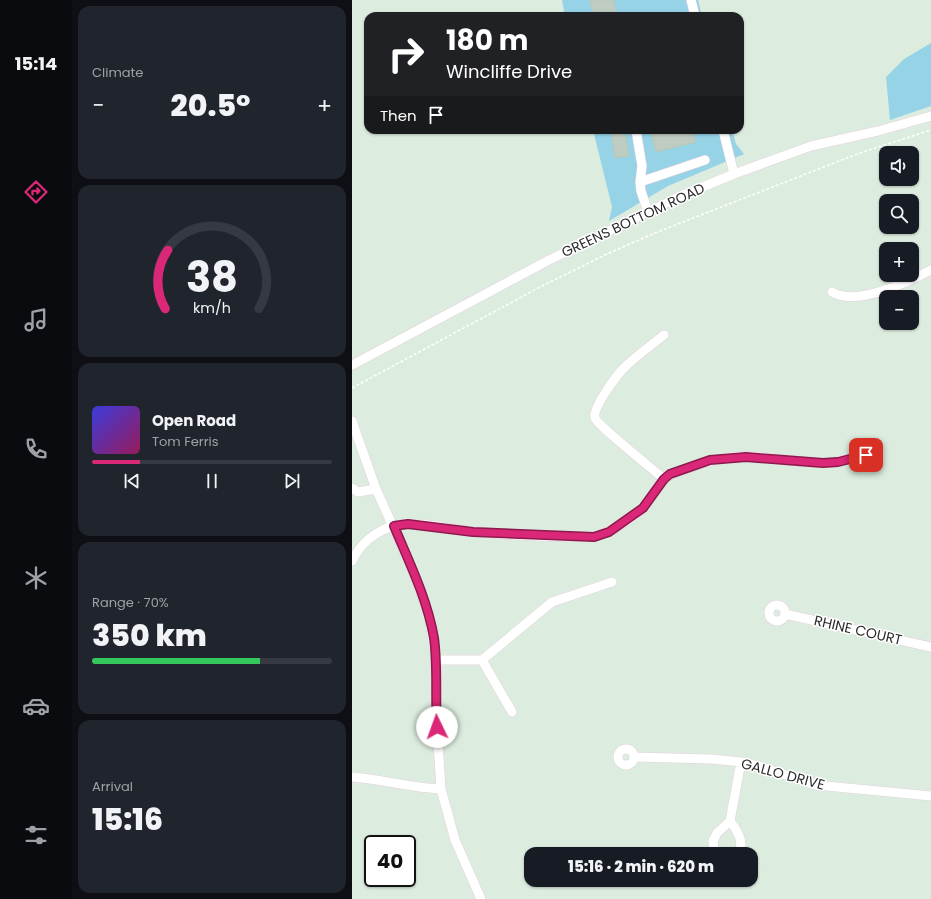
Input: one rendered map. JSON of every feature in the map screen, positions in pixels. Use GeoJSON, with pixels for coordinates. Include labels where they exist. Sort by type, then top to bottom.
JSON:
{"type":"FeatureCollection","features":[{"type":"Feature","properties":{"kind":"street"},"geometry":{"type":"LineString","coordinates":[[691,0],[694,12]]}},
{"type":"Feature","properties":{"kind":"street","name":"GREENS BOTTOM ROAD"},"geometry":{"type":"LineString","coordinates":[[352,365],[549,260],[648,212],[734,174],[811,146],[878,131],[931,116]]}},
{"type":"Feature","properties":{"kind":"street"},"geometry":{"type":"LineString","coordinates":[[637,134],[642,166],[640,182],[641,191],[648,212]]}},
{"type":"Feature","properties":{"kind":"street"},"geometry":{"type":"LineString","coordinates":[[724,134],[734,174]]}},
{"type":"Feature","properties":{"kind":"street"},"geometry":{"type":"LineString","coordinates":[[640,182],[706,160]]}},
{"type":"Feature","properties":{"kind":"street"},"geometry":{"type":"LineString","coordinates":[[832,292],[846,297],[867,294],[899,285],[931,270]]}},
{"type":"Feature","properties":{"kind":"street"},"geometry":{"type":"LineString","coordinates":[[664,335],[625,367],[599,403],[595,413],[595,419],[664,479]]}},
{"type":"Feature","properties":{"kind":"street"},"geometry":{"type":"LineString","coordinates":[[352,421],[376,489],[394,526],[422,594],[434,638],[436,660],[436,711],[441,789],[455,840],[481,899]]}},
{"type":"Feature","properties":{"kind":"street"},"geometry":{"type":"LineString","coordinates":[[352,562],[357,551],[376,533],[394,526],[408,524],[473,532],[594,537],[609,532],[643,508],[664,479],[670,474],[710,460],[733,457],[823,463],[838,462],[866,455]]}},
{"type":"Feature","properties":{"kind":"street"},"geometry":{"type":"LineString","coordinates":[[352,488],[358,492],[376,489]]}},
{"type":"Feature","properties":{"kind":"street"},"geometry":{"type":"LineString","coordinates":[[436,660],[482,660],[552,602],[612,582]]}},
{"type":"Feature","properties":{"kind":"street","name":"RHINE COURT"},"geometry":{"type":"LineString","coordinates":[[785,614],[931,647]]}},
{"type":"Feature","properties":{"kind":"street"},"geometry":{"type":"LineString","coordinates":[[482,660],[512,712]]}},
{"type":"Feature","properties":{"kind":"street","name":"GALLO DRIVE"},"geometry":{"type":"LineString","coordinates":[[634,757],[711,759],[740,762],[762,767],[816,785],[931,796]]}},
{"type":"Feature","properties":{"kind":"street"},"geometry":{"type":"LineString","coordinates":[[714,847],[714,841],[717,833],[730,821],[740,762]]}},
{"type":"Feature","properties":{"kind":"street"},"geometry":{"type":"LineString","coordinates":[[352,777],[384,780],[417,788],[441,789]]}},
{"type":"Feature","properties":{"kind":"street"},"geometry":{"type":"LineString","coordinates":[[730,821],[741,842],[740,847]]}},
{"type":"Feature","properties":{"kind":"path"},"geometry":{"type":"LineString","coordinates":[[352,388],[542,286],[607,254],[655,233],[857,154],[931,130]]}},
{"type":"Feature","properties":{"kind":"shaded area"},"geometry":{"type":"Polygon","coordinates":[[[562,0],[698,0],[701,12],[564,12],[562,0]]]}},
{"type":"Feature","properties":{"kind":"shaded area"},"geometry":{"type":"Polygon","coordinates":[[[931,43],[931,106],[890,120],[886,77],[904,59],[931,43]]]}},
{"type":"Feature","properties":{"kind":"shaded area"},"geometry":{"type":"Polygon","coordinates":[[[594,134],[733,134],[736,144],[744,154],[668,186],[609,221],[612,207],[594,134]]]}},
{"type":"Feature","properties":{"kind":"building"},"geometry":{"type":"Polygon","coordinates":[[[590,0],[614,0],[616,12],[592,12],[590,0]]]}},
{"type":"Feature","properties":{"kind":"building"},"geometry":{"type":"Polygon","coordinates":[[[611,134],[626,134],[629,156],[615,158],[611,134]]]}},
{"type":"Feature","properties":{"kind":"building"},"geometry":{"type":"Polygon","coordinates":[[[651,134],[694,134],[696,142],[656,152],[651,134]]]}},
{"type":"Feature","properties":{"kind":"route"},"geometry":{"type":"LineString","coordinates":[[437,727],[436,660],[434,638],[422,594],[394,526],[408,524],[473,532],[594,537],[609,532],[643,508],[658,486],[670,474],[710,460],[746,457],[823,463],[838,462],[866,455]]}}]}
